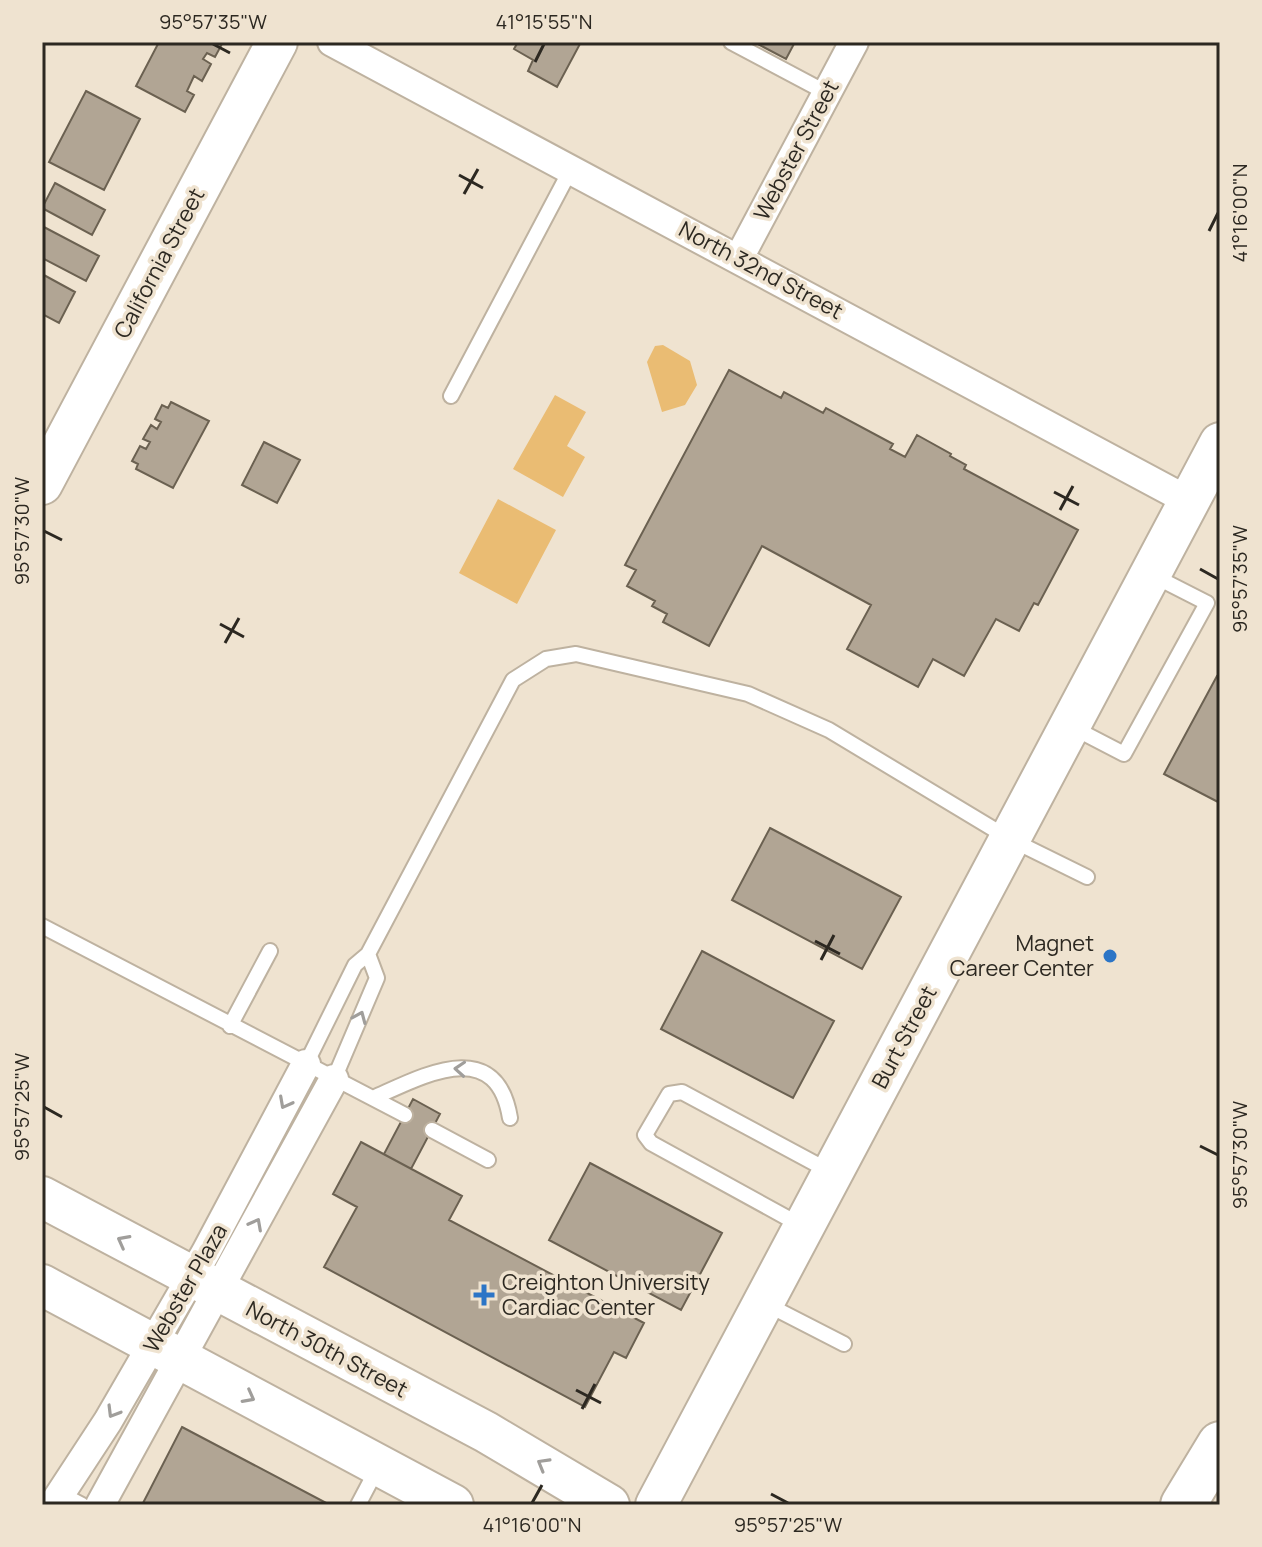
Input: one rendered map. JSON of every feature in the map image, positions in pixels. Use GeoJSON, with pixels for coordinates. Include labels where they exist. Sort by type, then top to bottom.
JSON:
{"type":"FeatureCollection","features":[{"type":"Feature","properties":{"kind":"main road"},"geometry":{"type":"LineString","coordinates":[[1183,1505],[1220,1444]]}},
{"type":"Feature","properties":{"kind":"street","name":"California Street"},"geometry":{"type":"LineString","coordinates":[[42,484],[277,42]]}},
{"type":"Feature","properties":{"kind":"street","name":"North 32nd Street"},"geometry":{"type":"LineString","coordinates":[[332,42],[1189,501]]}},
{"type":"Feature","properties":{"kind":"street","name":"Webster Street"},"geometry":{"type":"LineString","coordinates":[[739,258],[854,42]]}},
{"type":"Feature","properties":{"kind":"street","name":"Burt Street"},"geometry":{"type":"LineString","coordinates":[[656,1505],[1220,443]]}},
{"type":"Feature","properties":{"kind":"street","name":"Webster Plaza"},"geometry":{"type":"LineString","coordinates":[[205,1285],[306,1064]]}},
{"type":"Feature","properties":{"kind":"street","name":"Webster Plaza"},"geometry":{"type":"LineString","coordinates":[[65,1501],[167,1352],[205,1285],[334,1079]]}},
{"type":"Feature","properties":{"kind":"street","name":"North 30th Street"},"geometry":{"type":"LineString","coordinates":[[42,1197],[486,1432],[609,1505]]}},
{"type":"Feature","properties":{"kind":"street"},"geometry":{"type":"LineString","coordinates":[[42,1285],[453,1505]]}},
{"type":"Feature","properties":{"kind":"street","name":"Webster Plaza"},"geometry":{"type":"LineString","coordinates":[[100,1505],[167,1352]]}},
{"type":"Feature","properties":{"kind":"lane"},"geometry":{"type":"LineString","coordinates":[[731,42],[827,93]]}},
{"type":"Feature","properties":{"kind":"lane"},"geometry":{"type":"LineString","coordinates":[[451,396],[571,169]]}},
{"type":"Feature","properties":{"kind":"lane"},"geometry":{"type":"LineString","coordinates":[[1070,726],[1124,754],[1213,605],[1150,574]]}},
{"type":"Feature","properties":{"kind":"lane"},"geometry":{"type":"LineString","coordinates":[[306,1064],[355,965],[368,954],[513,680],[546,659],[576,654],[748,694],[829,730],[1010,839],[1087,877]]}},
{"type":"Feature","properties":{"kind":"lane"},"geometry":{"type":"LineString","coordinates":[[42,926],[405,1115]]}},
{"type":"Feature","properties":{"kind":"lane"},"geometry":{"type":"LineString","coordinates":[[230,1026],[270,951]]}},
{"type":"Feature","properties":{"kind":"lane"},"geometry":{"type":"LineString","coordinates":[[334,1079],[377,978],[368,954]]}},
{"type":"Feature","properties":{"kind":"lane"},"geometry":{"type":"LineString","coordinates":[[373,1098],[432,1072],[461,1067],[483,1074],[496,1083],[505,1098],[510,1118]]}},
{"type":"Feature","properties":{"kind":"lane"},"geometry":{"type":"LineString","coordinates":[[804,1227],[651,1143],[645,1135],[647,1128],[669,1094],[682,1092],[832,1173]]}},
{"type":"Feature","properties":{"kind":"lane"},"geometry":{"type":"LineString","coordinates":[[432,1130],[488,1160]]}},
{"type":"Feature","properties":{"kind":"lane"},"geometry":{"type":"LineString","coordinates":[[764,1303],[844,1344]]}},
{"type":"Feature","properties":{"kind":"lane"},"geometry":{"type":"LineString","coordinates":[[358,1505],[379,1465]]}},
{"type":"Feature","properties":{"kind":"shaded area"},"geometry":{"type":"Polygon","coordinates":[[[663,345],[690,361],[697,385],[685,405],[662,412],[647,362],[655,346],[663,345]]]}},
{"type":"Feature","properties":{"kind":"shaded area"},"geometry":{"type":"Polygon","coordinates":[[[555,395],[586,412],[567,446],[585,457],[563,497],[513,469],[555,395]]]}},
{"type":"Feature","properties":{"kind":"shaded area"},"geometry":{"type":"Polygon","coordinates":[[[498,499],[556,530],[517,604],[459,573],[498,499]]]}},
{"type":"Feature","properties":{"kind":"building"},"geometry":{"type":"Polygon","coordinates":[[[159,42],[223,42],[215,57],[207,53],[203,59],[211,64],[202,81],[194,76],[187,91],[194,95],[185,112],[136,86],[159,42]]]}},
{"type":"Feature","properties":{"kind":"building"},"geometry":{"type":"Polygon","coordinates":[[[518,42],[581,42],[557,87],[528,71],[533,60],[514,49],[518,42]]]}},
{"type":"Feature","properties":{"kind":"building"},"geometry":{"type":"Polygon","coordinates":[[[754,42],[795,42],[786,59],[754,42]]]}},
{"type":"Feature","properties":{"kind":"building"},"geometry":{"type":"Polygon","coordinates":[[[86,91],[140,119],[104,190],[49,162],[86,91]]]}},
{"type":"Feature","properties":{"kind":"building"},"geometry":{"type":"Polygon","coordinates":[[[55,183],[105,210],[92,235],[42,208],[55,183]]]}},
{"type":"Feature","properties":{"kind":"building"},"geometry":{"type":"Polygon","coordinates":[[[42,226],[99,256],[86,281],[42,258],[42,226]]]}},
{"type":"Feature","properties":{"kind":"building"},"geometry":{"type":"Polygon","coordinates":[[[42,274],[75,292],[59,323],[42,314],[42,274]]]}},
{"type":"Feature","properties":{"kind":"building"},"geometry":{"type":"Polygon","coordinates":[[[729,370],[781,398],[784,392],[823,413],[826,408],[893,444],[890,449],[905,457],[917,435],[951,454],[966,465],[964,469],[1078,530],[1038,605],[1034,603],[1019,631],[996,619],[964,676],[933,659],[918,687],[847,649],[871,605],[762,546],[709,646],[663,622],[667,614],[652,606],[655,601],[627,586],[636,570],[625,565],[729,370]]]}},
{"type":"Feature","properties":{"kind":"building"},"geometry":{"type":"Polygon","coordinates":[[[171,402],[209,421],[173,488],[136,469],[138,464],[132,461],[140,446],[146,449],[150,442],[143,439],[151,425],[157,429],[161,422],[155,419],[162,405],[168,408],[171,402]]]}},
{"type":"Feature","properties":{"kind":"building"},"geometry":{"type":"Polygon","coordinates":[[[264,442],[300,460],[277,503],[242,485],[264,442]]]}},
{"type":"Feature","properties":{"kind":"building"},"geometry":{"type":"Polygon","coordinates":[[[1217,676],[1220,677],[1220,803],[1164,774],[1217,676]]]}},
{"type":"Feature","properties":{"kind":"building"},"geometry":{"type":"Polygon","coordinates":[[[770,828],[901,897],[862,969],[732,900],[770,828]]]}},
{"type":"Feature","properties":{"kind":"building"},"geometry":{"type":"Polygon","coordinates":[[[702,951],[834,1021],[793,1098],[661,1029],[702,951]]]}},
{"type":"Feature","properties":{"kind":"building"},"geometry":{"type":"Polygon","coordinates":[[[413,1099],[440,1114],[411,1169],[384,1154],[413,1099]]]}},
{"type":"Feature","properties":{"kind":"building","name":"Creighton University Cardiac Center"},"geometry":{"type":"Polygon","coordinates":[[[361,1142],[462,1196],[449,1220],[644,1323],[626,1358],[614,1352],[585,1407],[324,1267],[357,1207],[333,1194],[361,1142]]]}},
{"type":"Feature","properties":{"kind":"building"},"geometry":{"type":"Polygon","coordinates":[[[590,1163],[722,1233],[681,1310],[549,1240],[590,1163]]]}},
{"type":"Feature","properties":{"kind":"building"},"geometry":{"type":"Polygon","coordinates":[[[182,1427],[330,1505],[142,1505],[182,1427]]]}},
{"type":"Feature","properties":{"kind":"place","name":"Magnet Career Center"},"geometry":{"type":"Point","coordinates":[1110,956]}},
{"type":"Feature","properties":{"kind":"place","name":"Creighton University Cardiac Center"},"geometry":{"type":"Point","coordinates":[484,1295]}}]}
